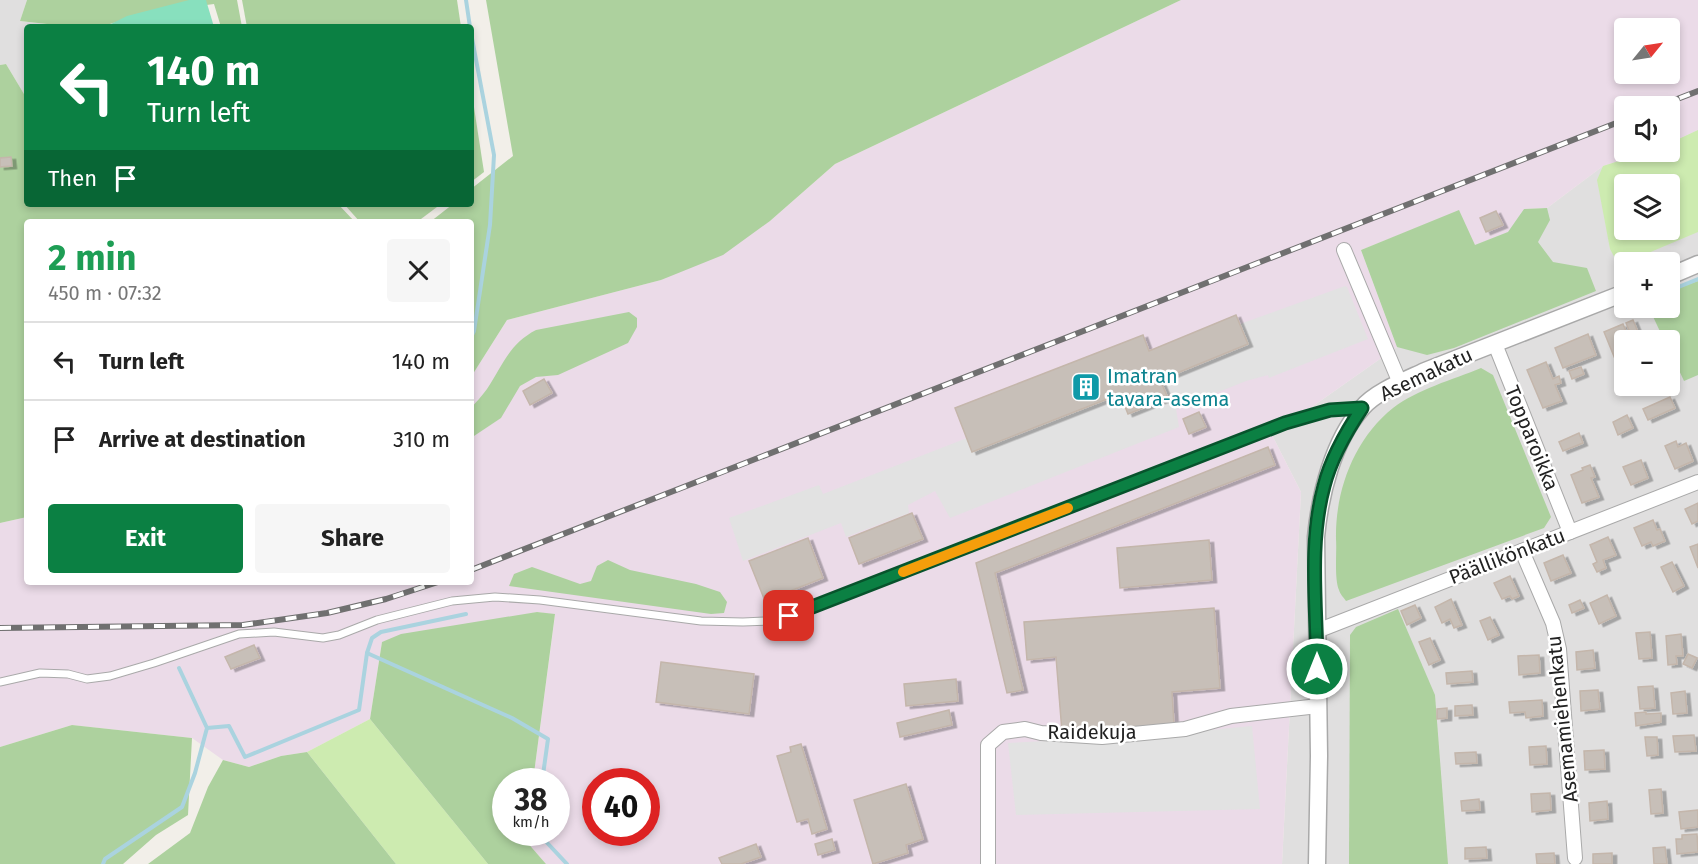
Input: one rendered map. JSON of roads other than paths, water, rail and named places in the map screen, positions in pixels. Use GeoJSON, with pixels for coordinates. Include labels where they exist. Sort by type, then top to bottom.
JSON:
{"type":"FeatureCollection","features":[{"type":"Feature","properties":{"kind":"street"},"geometry":{"type":"LineString","coordinates":[[1344,250],[1400,383]]}},
{"type":"Feature","properties":{"kind":"street"},"geometry":{"type":"LineString","coordinates":[[1680,272],[1698,264]]}},
{"type":"Feature","properties":{"kind":"street","name":"Asemakatu"},"geometry":{"type":"LineString","coordinates":[[1317,864],[1319,756],[1316,577],[1319,509],[1324,484],[1335,454],[1362,408],[1400,383],[1425,371],[1614,297]]}},
{"type":"Feature","properties":{"kind":"street","name":"Topparoikka"},"geometry":{"type":"LineString","coordinates":[[1495,344],[1570,532]]}},
{"type":"Feature","properties":{"kind":"street","name":"Päällikönkatu"},"geometry":{"type":"LineString","coordinates":[[1317,631],[1698,482]]}},
{"type":"Feature","properties":{"kind":"street","name":"Asemamiehenkatu"},"geometry":{"type":"LineString","coordinates":[[1522,550],[1552,624],[1559,649],[1575,858]]}},
{"type":"Feature","properties":{"kind":"street","name":"Raidekuja"},"geometry":{"type":"LineString","coordinates":[[988,864],[988,745],[1003,732],[1025,729],[1041,733],[1102,736],[1185,729],[1231,716],[1318,706]]}},
{"type":"Feature","properties":{"kind":"lane"},"geometry":{"type":"LineString","coordinates":[[0,682],[40,673],[68,674],[87,679],[110,676],[239,634],[274,632],[323,638],[339,635],[377,620],[452,601],[495,597],[540,600],[701,621],[767,621],[789,616],[846,595],[1285,423],[1330,410],[1362,408]]}},
{"type":"Feature","properties":{"kind":"waterway"},"geometry":{"type":"LineString","coordinates":[[466,0],[470,24]]}},
{"type":"Feature","properties":{"kind":"waterway"},"geometry":{"type":"LineString","coordinates":[[474,49],[494,155],[490,225],[474,331]]}},
{"type":"Feature","properties":{"kind":"waterway"},"geometry":{"type":"LineString","coordinates":[[1680,286],[1698,279]]}},
{"type":"Feature","properties":{"kind":"waterway"},"geometry":{"type":"LineString","coordinates":[[207,728],[229,726],[245,757],[359,710],[367,653],[372,638],[381,632],[466,614]]}},
{"type":"Feature","properties":{"kind":"waterway"},"geometry":{"type":"LineString","coordinates":[[367,653],[512,718],[548,739],[544,768]]}},
{"type":"Feature","properties":{"kind":"waterway"},"geometry":{"type":"LineString","coordinates":[[103,864],[105,859],[182,807],[195,773],[207,728],[179,668]]}},
{"type":"Feature","properties":{"kind":"waterway"},"geometry":{"type":"LineString","coordinates":[[550,846],[567,864]]}},
{"type":"Feature","properties":{"kind":"railway"},"geometry":{"type":"LineString","coordinates":[[1680,98],[1698,91]]}},
{"type":"Feature","properties":{"kind":"railway"},"geometry":{"type":"LineString","coordinates":[[474,569],[1614,124]]}},
{"type":"Feature","properties":{"kind":"railway"},"geometry":{"type":"LineString","coordinates":[[0,628],[243,625],[327,613],[386,599],[429,585]]}},
{"type":"Feature","properties":{"kind":"place","name":"Imatran tavara-asema"},"geometry":{"type":"Point","coordinates":[1086,387]}}]}
